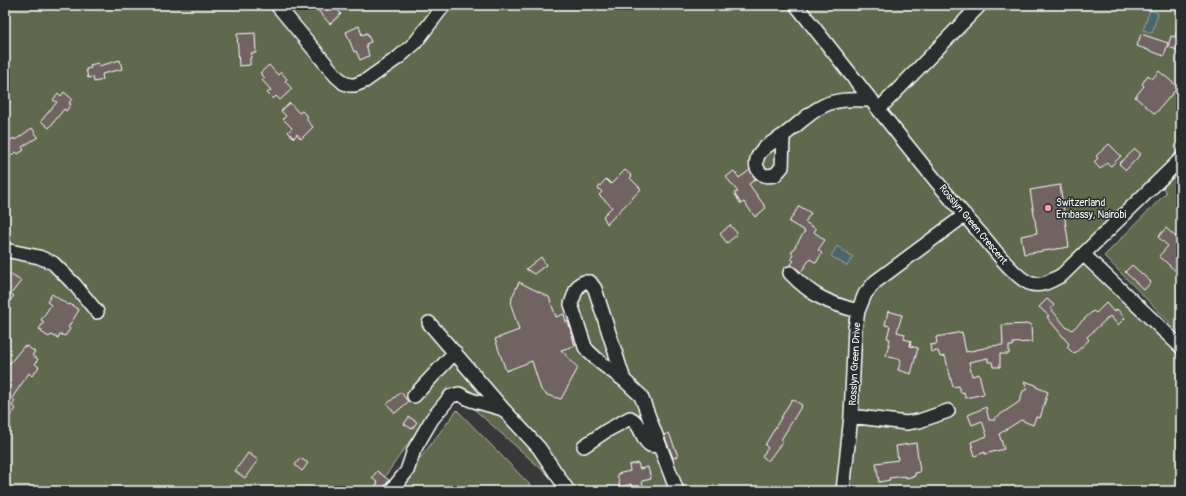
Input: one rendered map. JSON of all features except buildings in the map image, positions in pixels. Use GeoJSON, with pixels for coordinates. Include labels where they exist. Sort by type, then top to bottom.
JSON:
{"type":"FeatureCollection","features":[{"type":"Feature","properties":{"kind":"street"},"geometry":{"type":"LineString","coordinates":[[277,5],[336,76],[344,83],[350,85],[355,85],[365,81],[399,57],[415,43],[444,5]]}},
{"type":"Feature","properties":{"kind":"street","name":"Rosslyn Green Crescent"},"geometry":{"type":"LineString","coordinates":[[796,5],[965,215],[1013,270],[1028,283],[1036,285],[1047,283],[1062,275],[1181,159]]}},
{"type":"Feature","properties":{"kind":"street"},"geometry":{"type":"LineString","coordinates":[[783,136],[812,112],[825,105],[845,100],[875,104],[980,5]]}},
{"type":"Feature","properties":{"kind":"street","name":"Rosslyn Green Drive"},"geometry":{"type":"LineString","coordinates":[[843,491],[851,416],[855,328],[858,310],[865,294],[875,282],[965,215]]}},
{"type":"Feature","properties":{"kind":"street"},"geometry":{"type":"LineString","coordinates":[[5,250],[39,257],[53,263],[75,285],[97,312]]}},
{"type":"Feature","properties":{"kind":"street"},"geometry":{"type":"LineString","coordinates":[[1084,255],[1181,347]]}},
{"type":"Feature","properties":{"kind":"street"},"geometry":{"type":"LineString","coordinates":[[790,273],[815,295],[834,305],[858,310]]}},
{"type":"Feature","properties":{"kind":"street"},"geometry":{"type":"LineString","coordinates":[[624,380],[595,289],[590,282],[584,282],[580,284],[576,290],[571,304],[585,347],[601,363],[624,380],[641,396],[677,491]]}},
{"type":"Feature","properties":{"kind":"street"},"geometry":{"type":"LineString","coordinates":[[429,323],[503,409],[539,448],[568,491]]}},
{"type":"Feature","properties":{"kind":"street"},"geometry":{"type":"LineString","coordinates":[[414,396],[455,352]]}},
{"type":"Feature","properties":{"kind":"street"},"geometry":{"type":"LineString","coordinates":[[391,491],[407,471],[414,450],[432,419],[451,396],[459,394],[471,400],[503,409]]}},
{"type":"Feature","properties":{"kind":"street"},"geometry":{"type":"LineString","coordinates":[[851,416],[906,423],[919,421],[948,411]]}},
{"type":"Feature","properties":{"kind":"street"},"geometry":{"type":"LineString","coordinates":[[584,446],[612,427],[630,418],[635,421],[646,441],[650,445],[660,446]]}},
{"type":"Feature","properties":{"kind":"green space"},"geometry":{"type":"Polygon","coordinates":[[[5,5],[1181,5],[1181,150],[1083,248],[1181,343],[1181,491],[566,491],[448,386],[375,491],[5,491],[5,5]]]}},
{"type":"Feature","properties":{"kind":"green space"},"geometry":{"type":"Polygon","coordinates":[[[1181,170],[1181,334],[1104,256],[1166,193],[1163,188],[1181,170]]]}},
{"type":"Feature","properties":{"kind":"green space"},"geometry":{"type":"Polygon","coordinates":[[[457,410],[536,491],[395,491],[457,410]]]}},
{"type":"Feature","properties":{"kind":"water"},"geometry":{"type":"Polygon","coordinates":[[[1150,10],[1158,13],[1152,33],[1143,30],[1150,10]]]}},
{"type":"Feature","properties":{"kind":"water"},"geometry":{"type":"Polygon","coordinates":[[[837,246],[853,257],[847,266],[831,256],[837,246]]]}},
{"type":"Feature","properties":{"kind":"place","name":"Switzerland Embassy, Nairobi"},"geometry":{"type":"Point","coordinates":[1048,208]}}]}
